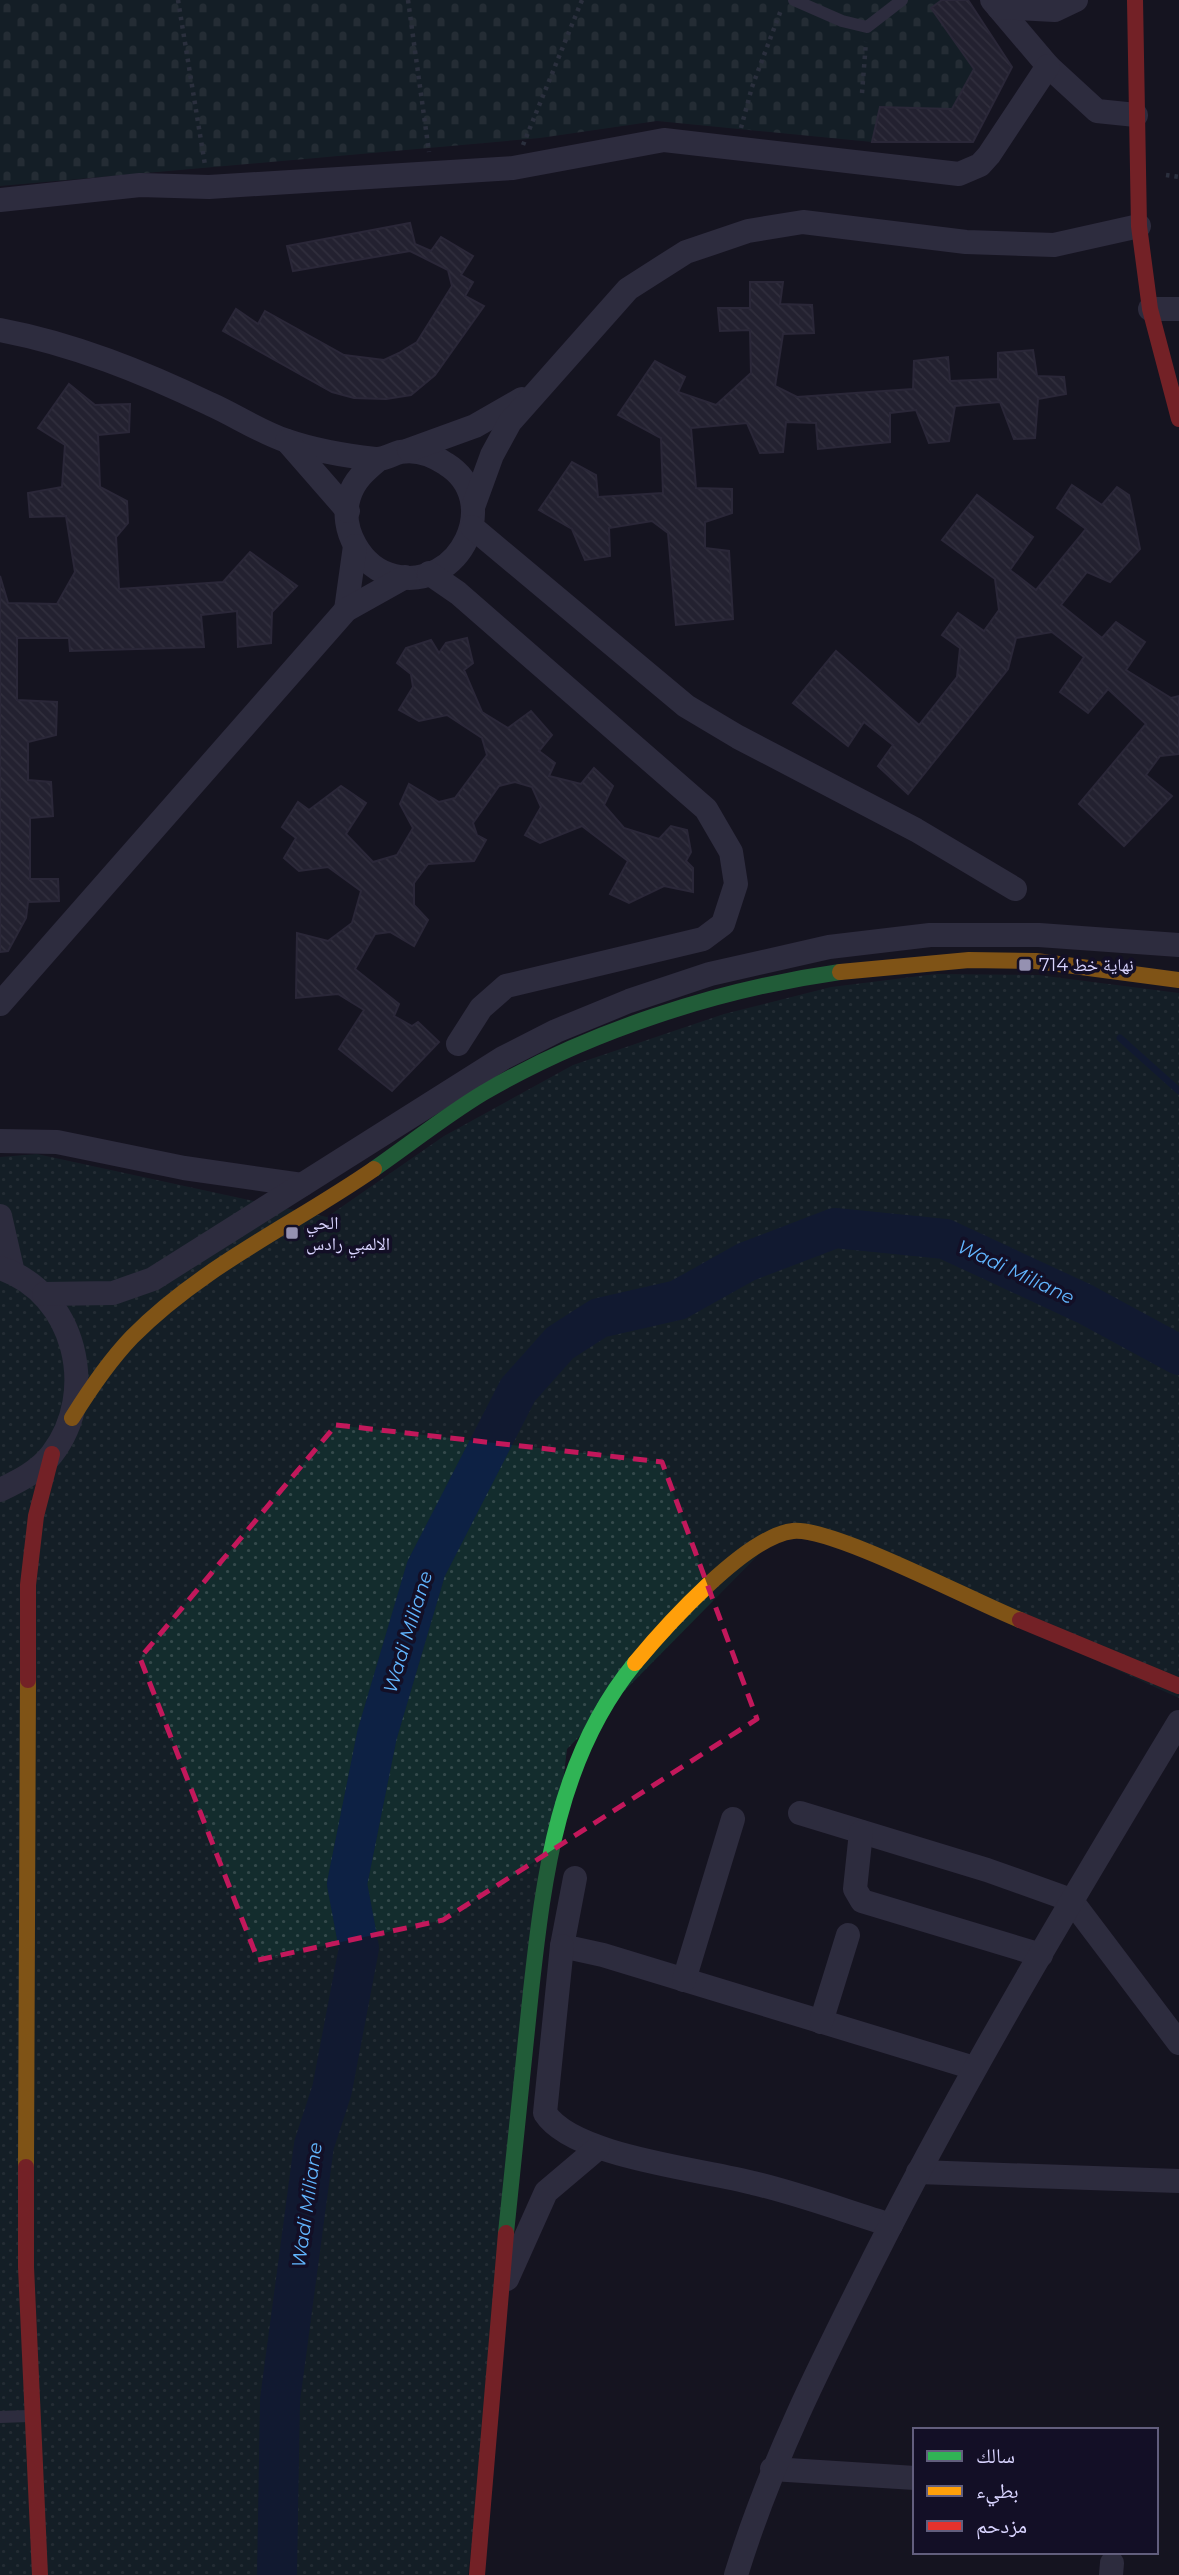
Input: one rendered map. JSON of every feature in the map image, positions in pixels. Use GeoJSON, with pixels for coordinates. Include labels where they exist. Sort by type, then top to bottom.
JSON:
{"type":"FeatureCollection","features":[{"type":"Feature","properties":{"kind":"street"},"geometry":{"type":"LineString","coordinates":[[995,3],[1055,10],[1076,0]]}},
{"type":"Feature","properties":{"kind":"street"},"geometry":{"type":"LineString","coordinates":[[1135,0],[1139,226],[1150,309],[1179,419]]}},
{"type":"Feature","properties":{"kind":"street"},"geometry":{"type":"LineString","coordinates":[[995,3],[1048,66],[1097,111],[1136,115]]}},
{"type":"Feature","properties":{"kind":"street"},"geometry":{"type":"LineString","coordinates":[[0,200],[140,185],[209,187],[513,168],[664,140],[959,174],[980,165],[989,155],[1048,66]]}},
{"type":"Feature","properties":{"kind":"street"},"geometry":{"type":"LineString","coordinates":[[540,387],[475,426],[378,460],[360,476],[349,498],[347,522],[355,546],[371,565],[393,576],[417,575],[441,570],[460,554],[499,441],[540,387],[628,289],[687,252],[748,231],[803,222],[966,242],[1054,245],[1139,226]]}},
{"type":"Feature","properties":{"kind":"street"},"geometry":{"type":"LineString","coordinates":[[1150,309],[1179,309]]}},
{"type":"Feature","properties":{"kind":"street"},"geometry":{"type":"LineString","coordinates":[[0,330],[101,356],[287,441],[378,460]]}},
{"type":"Feature","properties":{"kind":"street"},"geometry":{"type":"LineString","coordinates":[[287,441],[348,511]]}},
{"type":"Feature","properties":{"kind":"street"},"geometry":{"type":"LineString","coordinates":[[402,452],[427,454],[449,465],[465,484],[472,517],[687,706],[738,737],[908,825],[1015,889]]}},
{"type":"Feature","properties":{"kind":"street"},"geometry":{"type":"LineString","coordinates":[[346,610],[355,546]]}},
{"type":"Feature","properties":{"kind":"street"},"geometry":{"type":"LineString","coordinates":[[0,1004],[346,610],[417,575],[458,593],[706,809],[731,852],[736,884],[723,924],[703,939],[506,986],[481,1008],[458,1044]]}},
{"type":"Feature","properties":{"kind":"street"},"geometry":{"type":"LineString","coordinates":[[44,1294],[113,1293],[153,1279],[443,1094],[535,1042],[629,1001],[710,974],[818,949],[930,935],[1039,934],[1179,945]]}},
{"type":"Feature","properties":{"kind":"street"},"geometry":{"type":"LineString","coordinates":[[40,2575],[26,2267],[28,1585],[36,1516],[52,1454],[107,1365],[126,1344],[200,1279],[350,1185],[501,1083],[586,1044],[651,1019],[778,984],[832,974],[935,962],[1036,961],[1179,980]]}},
{"type":"Feature","properties":{"kind":"street"},"geometry":{"type":"LineString","coordinates":[[0,1141],[57,1142],[184,1168],[302,1185]]}},
{"type":"Feature","properties":{"kind":"street"},"geometry":{"type":"LineString","coordinates":[[0,1216],[6,1270],[44,1294],[68,1331],[78,1374],[72,1418]]}},
{"type":"Feature","properties":{"kind":"street"},"geometry":{"type":"LineString","coordinates":[[0,1490],[25,1479],[52,1454]]}},
{"type":"Feature","properties":{"kind":"street"},"geometry":{"type":"LineString","coordinates":[[477,2575],[483,2476],[532,1977],[547,1875],[567,1789],[593,1724],[620,1678],[650,1643],[718,1577],[749,1553],[780,1535],[808,1532],[1119,1658],[1179,1686]]}},
{"type":"Feature","properties":{"kind":"street"},"geometry":{"type":"LineString","coordinates":[[736,2575],[772,2469],[801,2403],[918,2172],[974,2068],[1179,1723]]}},
{"type":"Feature","properties":{"kind":"street"},"geometry":{"type":"LineString","coordinates":[[800,1813],[1072,1900],[1179,2043]]}},
{"type":"Feature","properties":{"kind":"street"},"geometry":{"type":"LineString","coordinates":[[684,1980],[733,1819]]}},
{"type":"Feature","properties":{"kind":"street"},"geometry":{"type":"LineString","coordinates":[[861,1832],[855,1889],[862,1901],[1041,1955]]}},
{"type":"Feature","properties":{"kind":"street"},"geometry":{"type":"LineString","coordinates":[[575,1878],[562,1947],[545,2113],[561,2130],[598,2148],[755,2183],[891,2225]]}},
{"type":"Feature","properties":{"kind":"street"},"geometry":{"type":"LineString","coordinates":[[821,2022],[848,1934]]}},
{"type":"Feature","properties":{"kind":"street"},"geometry":{"type":"LineString","coordinates":[[562,1947],[684,1980],[974,2068]]}},
{"type":"Feature","properties":{"kind":"street"},"geometry":{"type":"LineString","coordinates":[[501,2288],[515,2266],[546,2192],[598,2148]]}},
{"type":"Feature","properties":{"kind":"street"},"geometry":{"type":"LineString","coordinates":[[918,2172],[1179,2181]]}},
{"type":"Feature","properties":{"kind":"street"},"geometry":{"type":"LineString","coordinates":[[772,2469],[913,2478]]}},
{"type":"Feature","properties":{"kind":"lane"},"geometry":{"type":"LineString","coordinates":[[794,0],[842,21],[867,27],[902,0]]}},
{"type":"Feature","properties":{"kind":"lane"},"geometry":{"type":"LineString","coordinates":[[0,2417],[33,2416]]}},
{"type":"Feature","properties":{"kind":"path"},"geometry":{"type":"LineString","coordinates":[[178,0],[209,187]]}},
{"type":"Feature","properties":{"kind":"path"},"geometry":{"type":"LineString","coordinates":[[408,0],[431,172]]}},
{"type":"Feature","properties":{"kind":"path"},"geometry":{"type":"LineString","coordinates":[[513,168],[582,0]]}},
{"type":"Feature","properties":{"kind":"path"},"geometry":{"type":"LineString","coordinates":[[736,149],[752,87],[784,0]]}},
{"type":"Feature","properties":{"kind":"path"},"geometry":{"type":"LineString","coordinates":[[862,93],[867,27]]}},
{"type":"Feature","properties":{"kind":"highlighted area"},"geometry":{"type":"Polygon","coordinates":[[[336,1425],[662,1462],[757,1719],[443,1920],[258,1960],[140,1658],[336,1425]]]}},
{"type":"Feature","properties":{"kind":"green space"},"geometry":{"type":"Polygon","coordinates":[[[0,0],[968,0],[1012,67],[973,142],[872,142],[657,121],[540,138],[0,186],[0,0]]]}},
{"type":"Feature","properties":{"kind":"green space"},"geometry":{"type":"Polygon","coordinates":[[[936,974],[1038,975],[1179,993],[1179,1698],[791,1522],[567,1749],[468,2575],[0,2575],[0,1157],[37,1154],[327,1217],[444,1136],[573,1065],[724,1014],[831,987],[936,974]]]}},
{"type":"Feature","properties":{"kind":"building"},"geometry":{"type":"Polygon","coordinates":[[[942,0],[968,0],[1012,67],[973,142],[872,142],[880,107],[952,109],[974,69],[931,8],[942,0]]]}},
{"type":"Feature","properties":{"kind":"building"},"geometry":{"type":"Polygon","coordinates":[[[410,223],[415,244],[431,251],[441,237],[473,256],[461,275],[473,282],[465,296],[484,306],[435,375],[411,395],[386,399],[354,398],[332,392],[223,331],[236,309],[258,324],[265,311],[344,355],[384,360],[399,353],[417,342],[452,286],[448,270],[410,251],[293,271],[287,246],[410,223]]]}},
{"type":"Feature","properties":{"kind":"building"},"geometry":{"type":"Polygon","coordinates":[[[750,282],[783,282],[780,304],[812,305],[814,333],[783,334],[775,386],[797,397],[913,389],[914,361],[948,357],[950,381],[998,379],[998,353],[1033,350],[1037,376],[1064,377],[1066,394],[1038,399],[1035,438],[1014,439],[1000,402],[955,406],[949,441],[929,443],[916,410],[890,413],[890,442],[818,449],[816,423],[786,422],[783,452],[760,453],[747,423],[691,428],[696,488],[732,489],[732,513],[705,522],[705,548],[729,551],[733,619],[676,625],[668,533],[652,521],[609,528],[610,556],[585,560],[572,529],[539,510],[572,462],[596,475],[598,497],[663,493],[661,438],[618,415],[655,361],[685,377],[678,392],[716,405],[751,373],[750,330],[720,331],[718,308],[750,308],[750,282]]]}},
{"type":"Feature","properties":{"kind":"building"},"geometry":{"type":"Polygon","coordinates":[[[69,384],[95,405],[130,404],[129,432],[98,435],[100,487],[127,501],[128,523],[116,537],[119,589],[223,582],[250,552],[297,586],[272,612],[271,643],[238,647],[237,611],[201,615],[204,647],[70,651],[69,638],[17,638],[17,700],[57,702],[56,735],[28,742],[28,780],[51,782],[53,816],[30,818],[30,879],[58,879],[59,901],[28,902],[26,918],[8,951],[0,952],[0,576],[8,603],[57,604],[75,572],[66,516],[30,517],[28,493],[62,487],[65,445],[38,428],[69,384]]]}},
{"type":"Feature","properties":{"kind":"building"},"geometry":{"type":"Polygon","coordinates":[[[1072,485],[1102,505],[1117,487],[1129,495],[1140,549],[1110,582],[1087,572],[1061,605],[1102,638],[1116,622],[1145,642],[1126,670],[1171,698],[1179,696],[1179,754],[1160,756],[1146,775],[1172,796],[1124,846],[1079,804],[1146,724],[1108,689],[1088,713],[1060,692],[1084,657],[1052,632],[1016,638],[1008,669],[908,794],[878,766],[893,745],[864,722],[848,746],[793,703],[836,651],[919,725],[957,677],[960,648],[942,635],[958,613],[984,631],[999,610],[995,579],[942,540],[977,495],[1033,537],[1010,570],[1036,590],[1086,529],[1057,508],[1072,485]]]}},
{"type":"Feature","properties":{"kind":"building"},"geometry":{"type":"Polygon","coordinates":[[[467,638],[473,663],[464,670],[482,712],[508,728],[531,711],[552,735],[539,751],[555,763],[549,776],[581,784],[594,768],[613,786],[604,805],[624,828],[659,839],[671,826],[687,830],[691,852],[686,861],[693,868],[693,892],[664,886],[629,903],[610,894],[628,861],[582,826],[540,843],[525,835],[541,807],[532,787],[515,782],[499,786],[473,823],[477,835],[486,840],[474,861],[428,864],[414,883],[414,905],[428,920],[414,946],[390,932],[375,934],[355,969],[399,1004],[394,1016],[412,1026],[418,1022],[439,1042],[392,1091],[339,1049],[364,1010],[338,994],[296,998],[297,933],[328,941],[352,923],[361,891],[328,867],[299,871],[284,858],[296,838],[282,827],[298,802],[309,810],[341,786],[366,803],[346,834],[373,862],[397,855],[413,828],[400,804],[409,784],[439,802],[455,798],[487,755],[482,738],[447,715],[419,721],[399,710],[413,687],[411,674],[397,663],[406,648],[431,640],[439,653],[446,643],[467,638]]]}},
{"type":"Feature","properties":{"kind":"waterway"},"geometry":{"type":"LineString","coordinates":[[1120,1038],[1179,1091]]}},
{"type":"Feature","properties":{"kind":"waterway","name":"Wadi Miliane"},"geometry":{"type":"LineString","coordinates":[[277,2575],[280,2400],[314,2145],[332,2090],[359,1948],[347,1884],[377,1735],[426,1569],[518,1390],[560,1343],[599,1318],[678,1300],[746,1262],[835,1228],[945,1239],[1085,1304],[1179,1355]]}},
{"type":"Feature","properties":{"kind":"traffic: fast"},"geometry":{"type":"LineString","coordinates":[[374,1169],[483,1093],[566,1050],[702,1001],[748,989],[840,972]]}},
{"type":"Feature","properties":{"kind":"traffic: fast"},"geometry":{"type":"LineString","coordinates":[[506,2233],[536,1947],[549,1861],[559,1818],[588,1737],[609,1699],[635,1663]]}},
{"type":"Feature","properties":{"kind":"traffic: slow"},"geometry":{"type":"LineString","coordinates":[[840,972],[969,960],[1036,961],[1179,980]]}},
{"type":"Feature","properties":{"kind":"traffic: slow"},"geometry":{"type":"LineString","coordinates":[[72,1418],[115,1356],[159,1312],[218,1267],[374,1169]]}},
{"type":"Feature","properties":{"kind":"traffic: slow"},"geometry":{"type":"LineString","coordinates":[[635,1663],[686,1607],[730,1565],[774,1537],[793,1531],[812,1533],[870,1553],[1020,1620]]}},
{"type":"Feature","properties":{"kind":"traffic: slow"},"geometry":{"type":"LineString","coordinates":[[26,2167],[28,1680]]}},
{"type":"Feature","properties":{"kind":"traffic: jam"},"geometry":{"type":"LineString","coordinates":[[1135,0],[1139,226],[1150,309],[1179,419]]}},
{"type":"Feature","properties":{"kind":"traffic: jam"},"geometry":{"type":"LineString","coordinates":[[28,1680],[28,1585],[36,1516],[52,1454]]}},
{"type":"Feature","properties":{"kind":"traffic: jam"},"geometry":{"type":"LineString","coordinates":[[1020,1620],[1179,1686]]}},
{"type":"Feature","properties":{"kind":"traffic: jam"},"geometry":{"type":"LineString","coordinates":[[26,2167],[26,2267],[40,2575]]}},
{"type":"Feature","properties":{"kind":"traffic: jam"},"geometry":{"type":"LineString","coordinates":[[477,2575],[506,2233]]}},
{"type":"Feature","properties":{"kind":"place","name":"نهاية خط 714"},"geometry":{"type":"Point","coordinates":[1025,965]}},
{"type":"Feature","properties":{"kind":"place","name":"الحي الالمبي رادس"},"geometry":{"type":"Point","coordinates":[292,1233]}}]}
